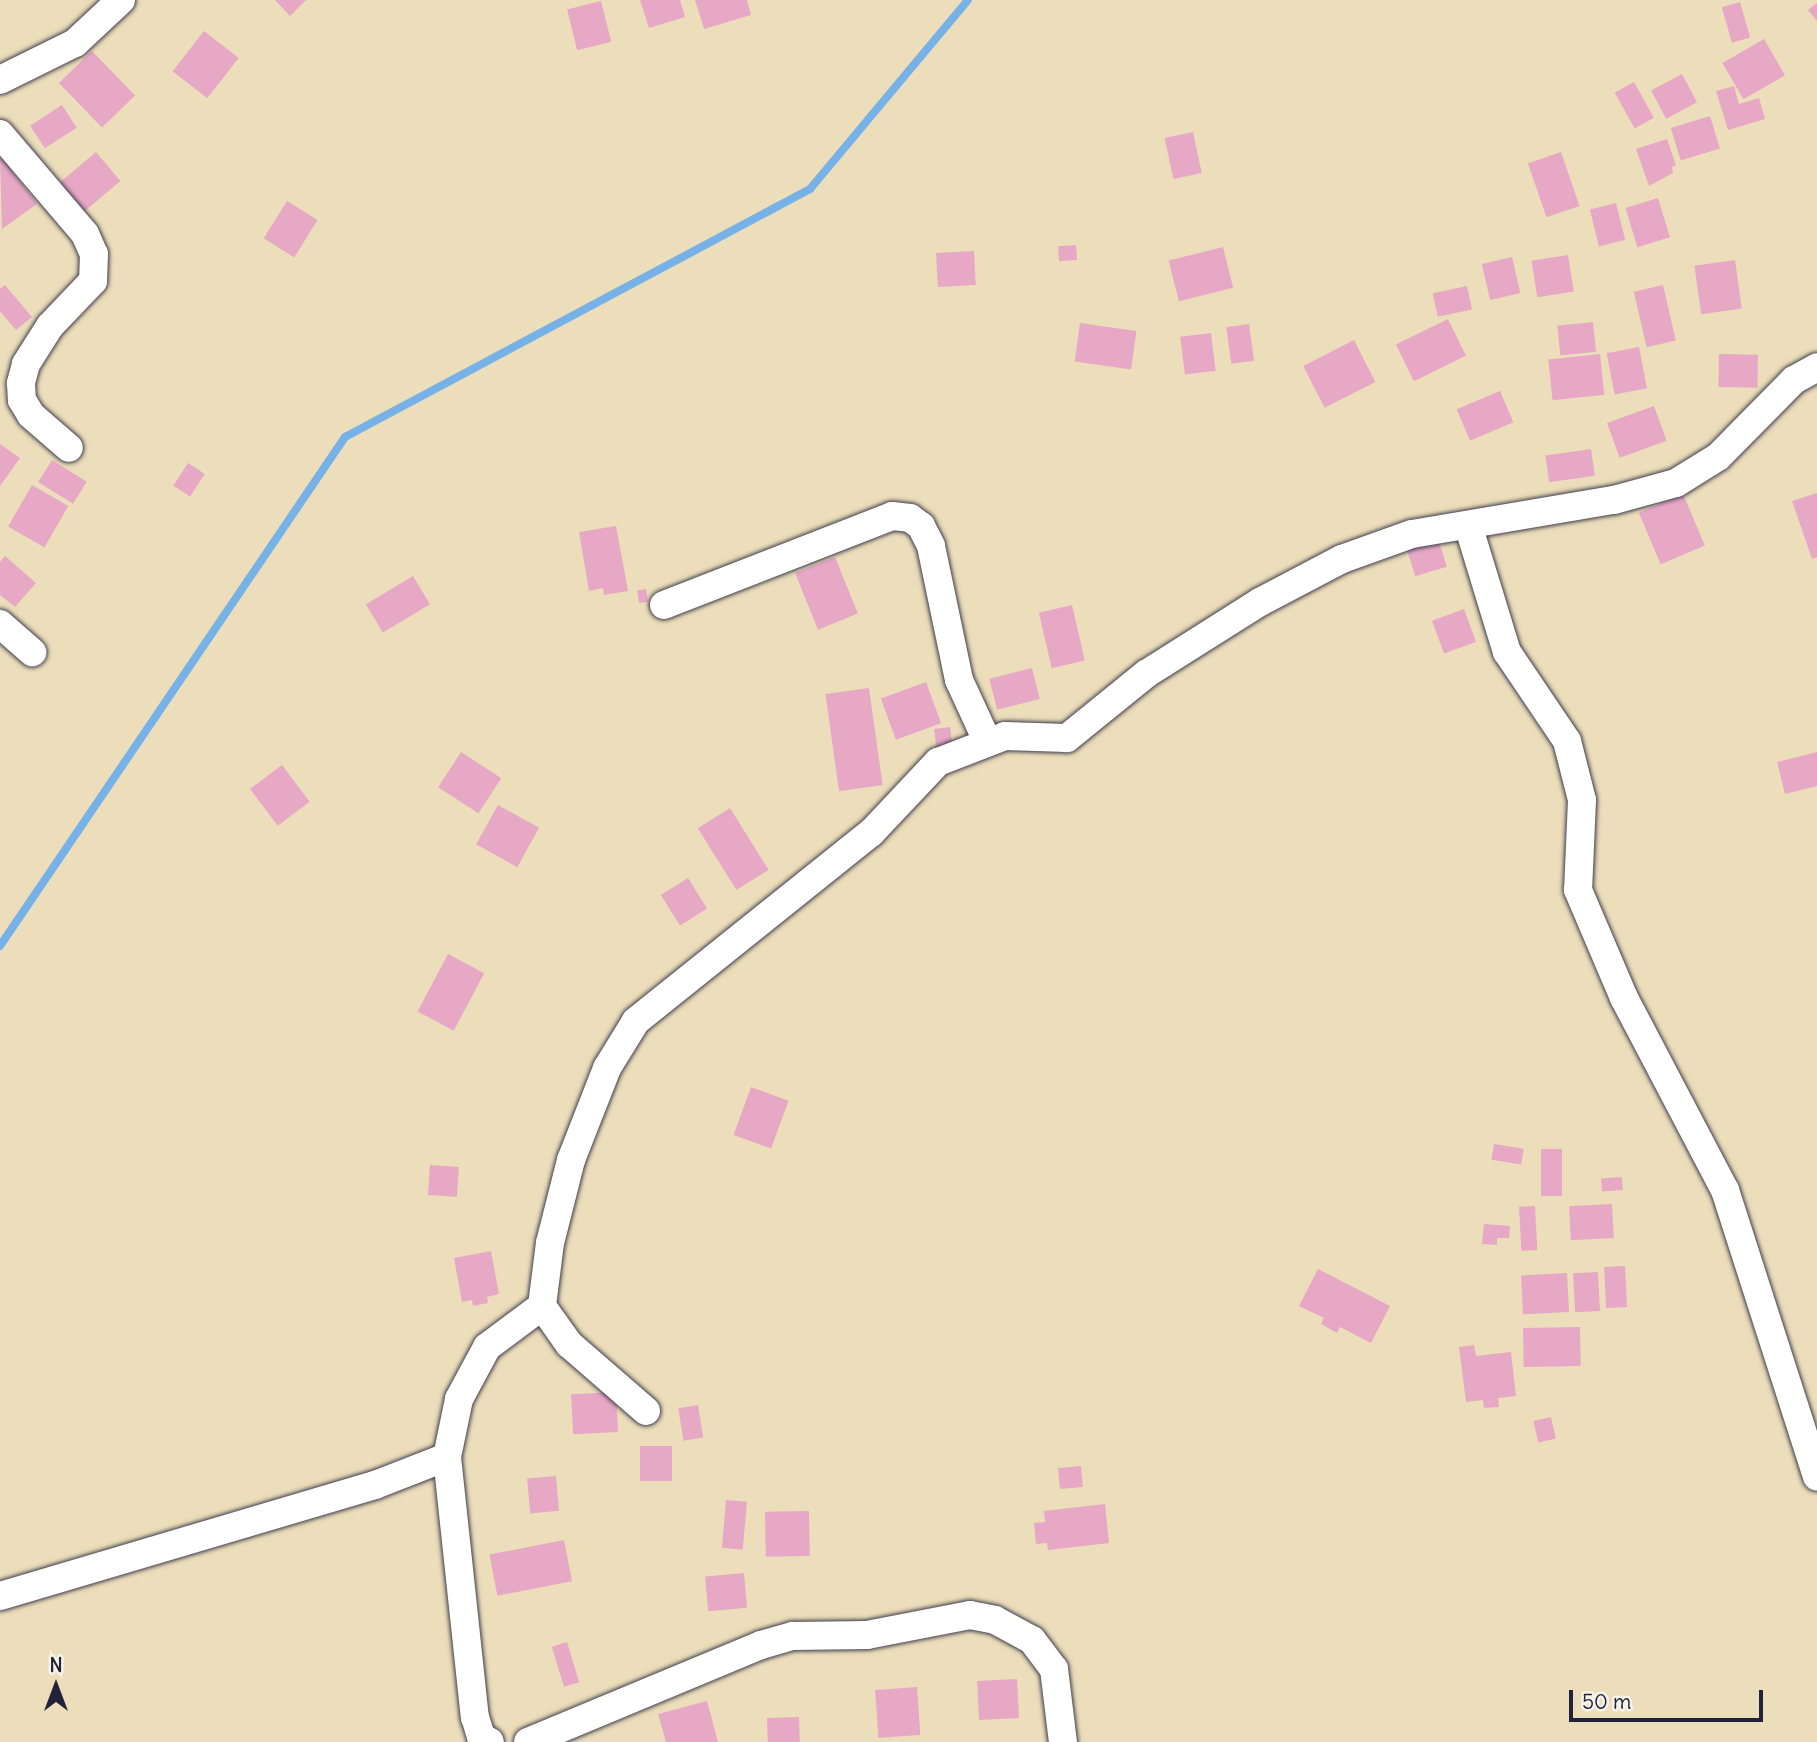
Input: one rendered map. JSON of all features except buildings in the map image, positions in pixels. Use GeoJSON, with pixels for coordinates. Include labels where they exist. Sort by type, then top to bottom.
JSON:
{"type":"FeatureCollection","features":[{"type":"Feature","properties":{"kind":"street"},"geometry":{"type":"LineString","coordinates":[[0,80],[75,43],[121,0]]}},
{"type":"Feature","properties":{"kind":"street"},"geometry":{"type":"LineString","coordinates":[[0,134],[85,234],[94,254],[93,281],[50,326],[26,364],[21,383],[22,400],[31,415],[69,448]]}},
{"type":"Feature","properties":{"kind":"street"},"geometry":{"type":"LineString","coordinates":[[646,1411],[569,1344],[542,1306],[550,1243],[571,1160],[607,1068],[636,1021],[871,833],[938,762],[1005,736],[1067,738],[1146,674],[1260,602],[1342,559],[1412,534],[1469,528],[1676,483],[1718,457],[1794,380],[1817,367]]}},
{"type":"Feature","properties":{"kind":"street"},"geometry":{"type":"LineString","coordinates":[[664,606],[892,516],[910,518],[921,526],[931,546],[959,680],[987,741]]}},
{"type":"Feature","properties":{"kind":"street"},"geometry":{"type":"LineString","coordinates":[[1469,528],[1507,652],[1567,741],[1581,800],[1578,890],[1624,998],[1725,1190],[1817,1477]]}},
{"type":"Feature","properties":{"kind":"street"},"geometry":{"type":"LineString","coordinates":[[0,624],[32,652]]}},
{"type":"Feature","properties":{"kind":"street"},"geometry":{"type":"LineString","coordinates":[[490,1742],[481,1737],[475,1717],[447,1457],[459,1399],[487,1347],[542,1306]]}},
{"type":"Feature","properties":{"kind":"street"},"geometry":{"type":"LineString","coordinates":[[0,1596],[375,1485],[447,1457]]}},
{"type":"Feature","properties":{"kind":"street"},"geometry":{"type":"LineString","coordinates":[[528,1742],[761,1645],[793,1636],[867,1635],[970,1615],[995,1620],[1032,1640],[1054,1669],[1063,1742]]}},
{"type":"Feature","properties":{"kind":"waterway"},"geometry":{"type":"LineString","coordinates":[[0,946],[345,437],[810,189],[968,0]]}}]}
